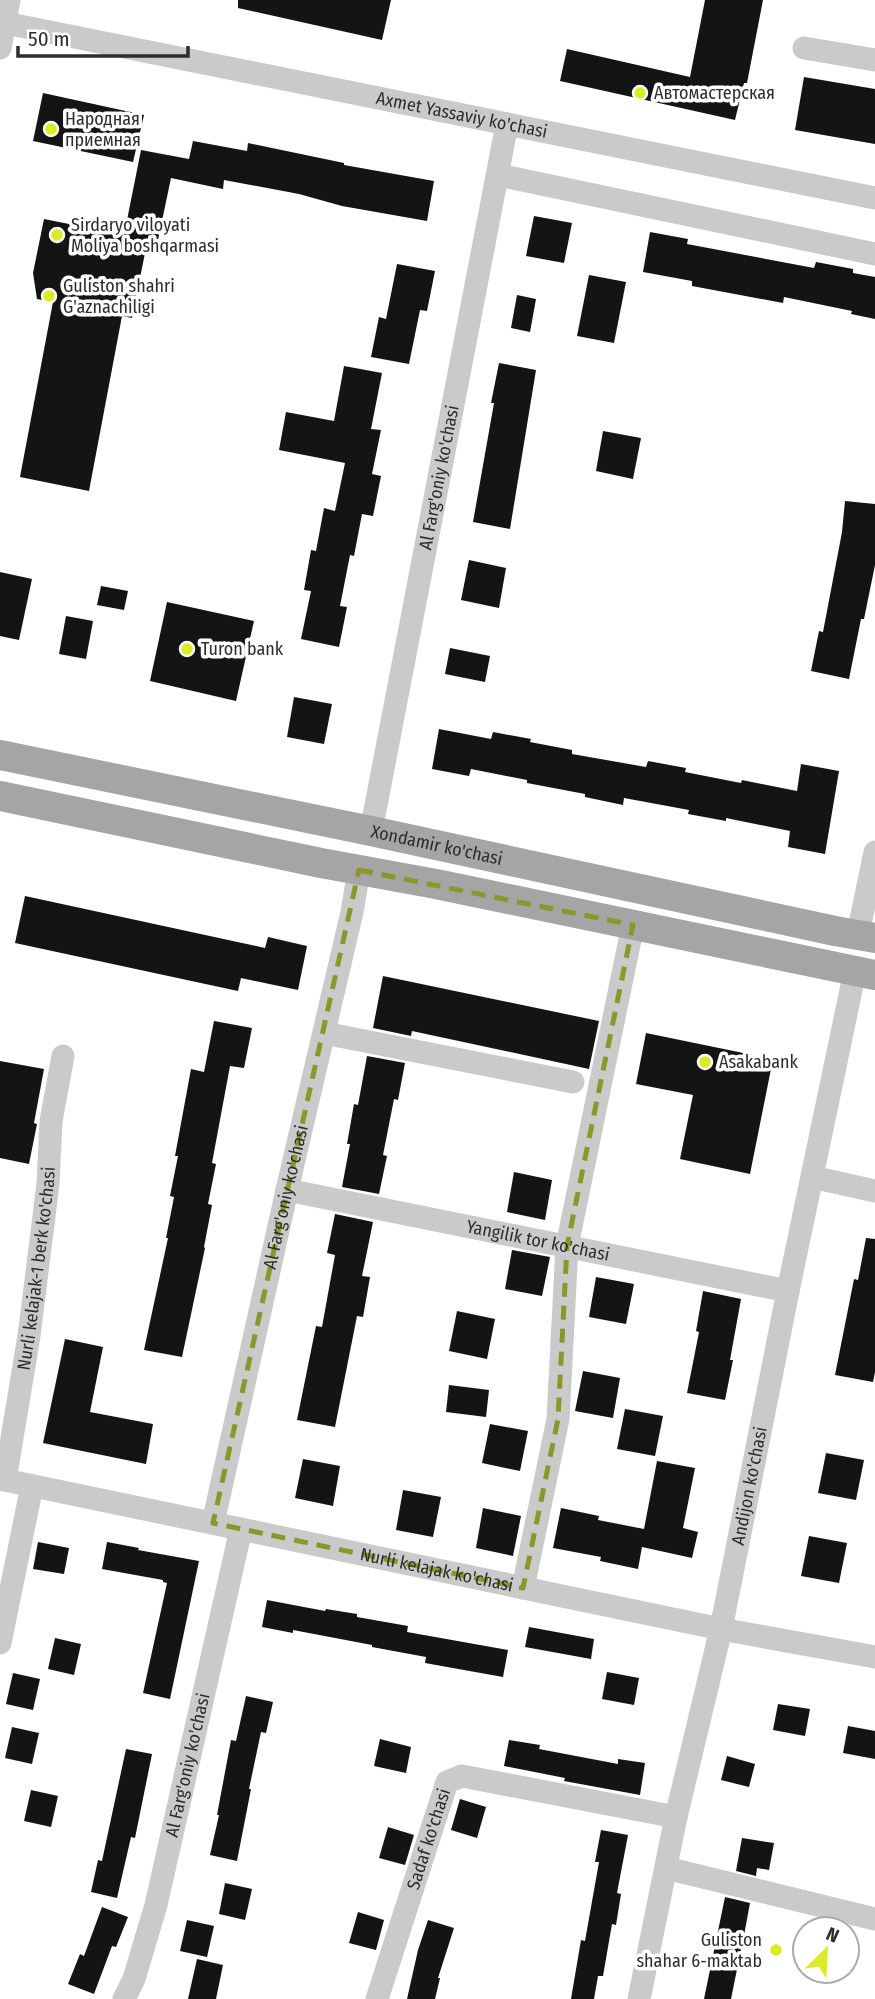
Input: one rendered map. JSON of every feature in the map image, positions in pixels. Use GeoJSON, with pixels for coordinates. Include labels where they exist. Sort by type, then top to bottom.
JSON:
{"type":"FeatureCollection","features":[{"type":"Feature","properties":{"kind":"main road","name":"Xondamir ko'chasi"},"geometry":{"type":"LineString","coordinates":[[0,755],[866,936]]}},
{"type":"Feature","properties":{"kind":"main road"},"geometry":{"type":"LineString","coordinates":[[0,796],[865,973]]}},
{"type":"Feature","properties":{"kind":"street"},"geometry":{"type":"LineString","coordinates":[[0,48],[9,0]]}},
{"type":"Feature","properties":{"kind":"street","name":"Axmet Yassaviy ko'chasi"},"geometry":{"type":"LineString","coordinates":[[5,23],[875,198]]}},
{"type":"Feature","properties":{"kind":"street"},"geometry":{"type":"LineString","coordinates":[[804,48],[875,60]]}},
{"type":"Feature","properties":{"kind":"street","name":"Al Farg'oniy ko'chasi"},"geometry":{"type":"LineString","coordinates":[[370,831],[507,124]]}},
{"type":"Feature","properties":{"kind":"street"},"geometry":{"type":"LineString","coordinates":[[498,175],[875,254]]}},
{"type":"Feature","properties":{"kind":"street"},"geometry":{"type":"LineString","coordinates":[[866,936],[875,852]]}},
{"type":"Feature","properties":{"kind":"street","name":"Al Farg'oniy ko'chasi"},"geometry":{"type":"LineString","coordinates":[[213,1523],[352,912],[359,870]]}},
{"type":"Feature","properties":{"kind":"street"},"geometry":{"type":"LineString","coordinates":[[523,1588],[558,1419],[567,1247],[633,925]]}},
{"type":"Feature","properties":{"kind":"street","name":"Andijon ko'chasi"},"geometry":{"type":"LineString","coordinates":[[639,1999],[676,1817],[721,1629],[812,1177],[865,973]]}},
{"type":"Feature","properties":{"kind":"street"},"geometry":{"type":"LineString","coordinates":[[324,1033],[573,1082]]}},
{"type":"Feature","properties":{"kind":"street","name":"Nurli kelajak-1 berk ko'chasi"},"geometry":{"type":"LineString","coordinates":[[2,1480],[29,1336],[48,1184],[51,1121],[63,1056]]}},
{"type":"Feature","properties":{"kind":"street"},"geometry":{"type":"LineString","coordinates":[[812,1177],[875,1191]]}},
{"type":"Feature","properties":{"kind":"street","name":"Yangilik tor ko'chasi"},"geometry":{"type":"LineString","coordinates":[[287,1190],[788,1291]]}},
{"type":"Feature","properties":{"kind":"street","name":"Nurli kelajak ko'chasi"},"geometry":{"type":"LineString","coordinates":[[2,1480],[721,1629],[875,1657]]}},
{"type":"Feature","properties":{"kind":"street"},"geometry":{"type":"LineString","coordinates":[[0,1643],[32,1486]]}},
{"type":"Feature","properties":{"kind":"street","name":"Al Farg'oniy ko'chasi"},"geometry":{"type":"LineString","coordinates":[[124,1999],[134,1979],[156,1905],[242,1529]]}},
{"type":"Feature","properties":{"kind":"street","name":"Sadaf ko'chasi"},"geometry":{"type":"LineString","coordinates":[[377,1999],[447,1782],[462,1776],[676,1817]]}},
{"type":"Feature","properties":{"kind":"street"},"geometry":{"type":"LineString","coordinates":[[666,1868],[875,1919]]}},
{"type":"Feature","properties":{"kind":"highlighted area"},"geometry":{"type":"Polygon","coordinates":[[[359,870],[633,925],[567,1246],[558,1419],[523,1588],[213,1523],[359,870]]]}},
{"type":"Feature","properties":{"kind":"building"},"geometry":{"type":"Polygon","coordinates":[[[238,0],[391,0],[382,40],[238,8],[238,0]]]}},
{"type":"Feature","properties":{"kind":"building"},"geometry":{"type":"Polygon","coordinates":[[[705,0],[763,0],[747,83],[744,83],[735,120],[560,81],[567,49],[690,77],[705,0]]]}},
{"type":"Feature","properties":{"kind":"building"},"geometry":{"type":"Polygon","coordinates":[[[804,77],[875,89],[875,144],[795,130],[804,77]]]}},
{"type":"Feature","properties":{"kind":"building"},"geometry":{"type":"Polygon","coordinates":[[[43,93],[144,115],[133,162],[33,141],[43,93]]]}},
{"type":"Feature","properties":{"kind":"building"},"geometry":{"type":"Polygon","coordinates":[[[193,141],[247,151],[248,143],[344,165],[434,181],[427,221],[342,206],[299,194],[224,180],[223,189],[171,178],[158,240],[148,238],[132,318],[122,316],[89,491],[20,477],[53,302],[37,299],[33,273],[44,219],[124,235],[141,150],[189,159],[193,141]]]}},
{"type":"Feature","properties":{"kind":"building"},"geometry":{"type":"Polygon","coordinates":[[[534,216],[572,223],[564,263],[526,256],[534,216]]]}},
{"type":"Feature","properties":{"kind":"building"},"geometry":{"type":"Polygon","coordinates":[[[650,232],[688,239],[687,244],[814,268],[816,262],[853,269],[853,273],[875,277],[875,319],[851,314],[852,311],[784,297],[783,303],[692,286],[692,281],[643,272],[650,232]]]}},
{"type":"Feature","properties":{"kind":"building"},"geometry":{"type":"Polygon","coordinates":[[[397,264],[435,271],[427,311],[420,310],[409,364],[371,357],[379,317],[386,319],[397,264]]]}},
{"type":"Feature","properties":{"kind":"building"},"geometry":{"type":"Polygon","coordinates":[[[589,275],[626,282],[614,343],[577,336],[589,275]]]}},
{"type":"Feature","properties":{"kind":"building"},"geometry":{"type":"Polygon","coordinates":[[[517,295],[536,299],[530,332],[511,328],[517,295]]]}},
{"type":"Feature","properties":{"kind":"building"},"geometry":{"type":"Polygon","coordinates":[[[499,363],[536,370],[510,529],[473,522],[499,363]]]}},
{"type":"Feature","properties":{"kind":"building"},"geometry":{"type":"Polygon","coordinates":[[[344,366],[382,373],[371,429],[381,430],[372,474],[381,476],[373,516],[362,514],[354,556],[350,555],[340,606],[347,607],[339,647],[301,639],[311,591],[304,590],[311,550],[316,551],[324,508],[335,511],[345,463],[279,450],[286,412],[334,421],[344,366]]]}},
{"type":"Feature","properties":{"kind":"building"},"geometry":{"type":"Polygon","coordinates":[[[603,431],[641,438],[633,479],[596,471],[603,431]]]}},
{"type":"Feature","properties":{"kind":"building"},"geometry":{"type":"Polygon","coordinates":[[[845,501],[875,504],[875,565],[849,679],[811,671],[819,631],[823,632],[842,532],[845,501]]]}},
{"type":"Feature","properties":{"kind":"building"},"geometry":{"type":"Polygon","coordinates":[[[469,560],[506,568],[499,608],[461,600],[469,560]]]}},
{"type":"Feature","properties":{"kind":"building"},"geometry":{"type":"Polygon","coordinates":[[[0,572],[32,579],[19,640],[0,636],[0,572]]]}},
{"type":"Feature","properties":{"kind":"building"},"geometry":{"type":"Polygon","coordinates":[[[101,586],[128,591],[124,610],[97,605],[101,586]]]}},
{"type":"Feature","properties":{"kind":"building"},"geometry":{"type":"Polygon","coordinates":[[[167,602],[254,621],[236,701],[150,681],[167,602]]]}},
{"type":"Feature","properties":{"kind":"building"},"geometry":{"type":"Polygon","coordinates":[[[66,616],[93,621],[86,659],[59,654],[66,616]]]}},
{"type":"Feature","properties":{"kind":"building"},"geometry":{"type":"Polygon","coordinates":[[[450,648],[490,656],[485,682],[445,674],[450,648]]]}},
{"type":"Feature","properties":{"kind":"building"},"geometry":{"type":"Polygon","coordinates":[[[294,697],[332,704],[324,744],[287,737],[294,697]]]}},
{"type":"Feature","properties":{"kind":"building"},"geometry":{"type":"Polygon","coordinates":[[[439,729],[491,739],[493,732],[572,750],[572,754],[646,767],[648,761],[686,768],[685,772],[797,791],[801,764],[839,771],[825,854],[788,847],[790,831],[726,818],[726,821],[688,814],[689,810],[624,798],[623,805],[585,797],[585,794],[527,783],[527,780],[471,769],[469,776],[432,769],[439,729]]]}},
{"type":"Feature","properties":{"kind":"building"},"geometry":{"type":"Polygon","coordinates":[[[25,896],[265,948],[268,937],[307,946],[298,990],[241,978],[238,991],[15,943],[25,896]]]}},
{"type":"Feature","properties":{"kind":"building"},"geometry":{"type":"Polygon","coordinates":[[[383,976],[599,1021],[589,1069],[412,1031],[411,1036],[373,1028],[383,976]]]}},
{"type":"Feature","properties":{"kind":"building"},"geometry":{"type":"Polygon","coordinates":[[[214,1021],[252,1028],[244,1068],[230,1066],[212,1163],[216,1164],[208,1204],[212,1205],[205,1248],[182,1357],[144,1350],[168,1238],[174,1197],[170,1196],[178,1156],[175,1156],[191,1069],[204,1072],[214,1021]]]}},
{"type":"Feature","properties":{"kind":"building"},"geometry":{"type":"Polygon","coordinates":[[[646,1033],[773,1059],[750,1174],[680,1159],[693,1095],[636,1084],[646,1033]]]}},
{"type":"Feature","properties":{"kind":"building"},"geometry":{"type":"Polygon","coordinates":[[[367,1056],[405,1063],[398,1100],[394,1099],[383,1155],[387,1156],[379,1194],[342,1187],[354,1104],[358,1105],[367,1056]]]}},
{"type":"Feature","properties":{"kind":"building"},"geometry":{"type":"Polygon","coordinates":[[[0,1061],[44,1069],[29,1164],[0,1158],[0,1061]]]}},
{"type":"Feature","properties":{"kind":"building"},"geometry":{"type":"Polygon","coordinates":[[[514,1172],[552,1180],[545,1220],[507,1212],[514,1172]]]}},
{"type":"Feature","properties":{"kind":"building"},"geometry":{"type":"Polygon","coordinates":[[[335,1214],[373,1222],[362,1276],[370,1277],[363,1317],[357,1316],[335,1427],[297,1420],[316,1326],[322,1327],[335,1255],[327,1253],[335,1214]]]}},
{"type":"Feature","properties":{"kind":"building"},"geometry":{"type":"Polygon","coordinates":[[[866,1238],[875,1239],[873,1382],[835,1375],[854,1279],[858,1280],[866,1238]]]}},
{"type":"Feature","properties":{"kind":"building"},"geometry":{"type":"Polygon","coordinates":[[[512,1250],[550,1257],[542,1296],[505,1289],[512,1250]]]}},
{"type":"Feature","properties":{"kind":"building"},"geometry":{"type":"Polygon","coordinates":[[[596,1277],[634,1284],[626,1324],[589,1317],[596,1277]]]}},
{"type":"Feature","properties":{"kind":"building"},"geometry":{"type":"Polygon","coordinates":[[[703,1291],[741,1299],[725,1400],[687,1393],[699,1332],[696,1331],[703,1291]]]}},
{"type":"Feature","properties":{"kind":"building"},"geometry":{"type":"Polygon","coordinates":[[[457,1311],[495,1319],[487,1359],[449,1351],[457,1311]]]}},
{"type":"Feature","properties":{"kind":"building"},"geometry":{"type":"Polygon","coordinates":[[[65,1339],[103,1347],[90,1412],[153,1424],[146,1464],[43,1443],[65,1339]]]}},
{"type":"Feature","properties":{"kind":"building"},"geometry":{"type":"Polygon","coordinates":[[[583,1371],[620,1378],[613,1418],[575,1411],[583,1371]]]}},
{"type":"Feature","properties":{"kind":"building"},"geometry":{"type":"Polygon","coordinates":[[[449,1385],[489,1390],[486,1417],[446,1412],[449,1385]]]}},
{"type":"Feature","properties":{"kind":"building"},"geometry":{"type":"Polygon","coordinates":[[[625,1409],[663,1416],[655,1456],[617,1449],[625,1409]]]}},
{"type":"Feature","properties":{"kind":"building"},"geometry":{"type":"Polygon","coordinates":[[[490,1424],[528,1431],[520,1471],[482,1463],[490,1424]]]}},
{"type":"Feature","properties":{"kind":"building"},"geometry":{"type":"Polygon","coordinates":[[[826,1453],[864,1460],[856,1500],[818,1493],[826,1453]]]}},
{"type":"Feature","properties":{"kind":"building"},"geometry":{"type":"Polygon","coordinates":[[[303,1459],[340,1466],[333,1506],[295,1498],[303,1459]]]}},
{"type":"Feature","properties":{"kind":"building"},"geometry":{"type":"Polygon","coordinates":[[[657,1461],[695,1468],[683,1528],[698,1532],[692,1558],[642,1547],[638,1569],[600,1561],[601,1557],[553,1548],[561,1508],[599,1516],[598,1520],[644,1529],[657,1461]]]}},
{"type":"Feature","properties":{"kind":"building"},"geometry":{"type":"Polygon","coordinates":[[[403,1490],[441,1497],[433,1537],[396,1530],[403,1490]]]}},
{"type":"Feature","properties":{"kind":"building"},"geometry":{"type":"Polygon","coordinates":[[[483,1508],[521,1516],[513,1556],[476,1548],[483,1508]]]}},
{"type":"Feature","properties":{"kind":"building"},"geometry":{"type":"Polygon","coordinates":[[[809,1536],[847,1543],[839,1583],[801,1576],[809,1536]]]}},
{"type":"Feature","properties":{"kind":"building"},"geometry":{"type":"Polygon","coordinates":[[[38,1542],[69,1548],[64,1574],[33,1569],[38,1542]]]}},
{"type":"Feature","properties":{"kind":"building"},"geometry":{"type":"Polygon","coordinates":[[[107,1542],[199,1561],[170,1699],[143,1693],[167,1583],[102,1569],[107,1542]]]}},
{"type":"Feature","properties":{"kind":"building"},"geometry":{"type":"Polygon","coordinates":[[[267,1600],[357,1614],[357,1617],[408,1626],[407,1632],[508,1650],[503,1677],[425,1663],[426,1657],[372,1645],[262,1627],[267,1600]]]}},
{"type":"Feature","properties":{"kind":"building"},"geometry":{"type":"Polygon","coordinates":[[[529,1627],[594,1639],[591,1659],[525,1647],[529,1627]]]}},
{"type":"Feature","properties":{"kind":"building"},"geometry":{"type":"Polygon","coordinates":[[[55,1638],[81,1644],[74,1675],[48,1669],[55,1638]]]}},
{"type":"Feature","properties":{"kind":"building"},"geometry":{"type":"Polygon","coordinates":[[[607,1672],[639,1678],[634,1705],[602,1699],[607,1672]]]}},
{"type":"Feature","properties":{"kind":"building"},"geometry":{"type":"Polygon","coordinates":[[[13,1673],[40,1679],[33,1710],[6,1704],[13,1673]]]}},
{"type":"Feature","properties":{"kind":"building"},"geometry":{"type":"Polygon","coordinates":[[[246,1696],[273,1702],[266,1733],[261,1732],[237,1861],[210,1855],[231,1740],[236,1741],[246,1696]]]}},
{"type":"Feature","properties":{"kind":"building"},"geometry":{"type":"Polygon","coordinates":[[[778,1704],[810,1709],[805,1736],[773,1730],[778,1704]]]}},
{"type":"Feature","properties":{"kind":"building"},"geometry":{"type":"Polygon","coordinates":[[[848,1726],[875,1731],[875,1759],[843,1753],[848,1726]]]}},
{"type":"Feature","properties":{"kind":"building"},"geometry":{"type":"Polygon","coordinates":[[[12,1727],[39,1733],[32,1764],[5,1758],[12,1727]]]}},
{"type":"Feature","properties":{"kind":"building"},"geometry":{"type":"Polygon","coordinates":[[[380,1739],[411,1747],[406,1773],[374,1766],[380,1739]]]}},
{"type":"Feature","properties":{"kind":"building"},"geometry":{"type":"Polygon","coordinates":[[[509,1740],[540,1745],[539,1749],[618,1764],[618,1759],[645,1763],[640,1795],[564,1781],[565,1778],[504,1766],[509,1740]]]}},
{"type":"Feature","properties":{"kind":"building"},"geometry":{"type":"Polygon","coordinates":[[[126,1749],[152,1754],[135,1838],[131,1837],[117,1898],[91,1892],[98,1860],[102,1861],[126,1749]]]}},
{"type":"Feature","properties":{"kind":"building"},"geometry":{"type":"Polygon","coordinates":[[[727,1756],[755,1764],[749,1787],[721,1780],[727,1756]]]}},
{"type":"Feature","properties":{"kind":"building"},"geometry":{"type":"Polygon","coordinates":[[[31,1790],[58,1796],[51,1827],[24,1821],[31,1790]]]}},
{"type":"Feature","properties":{"kind":"building"},"geometry":{"type":"Polygon","coordinates":[[[460,1799],[486,1807],[477,1838],[451,1830],[460,1799]]]}},
{"type":"Feature","properties":{"kind":"building"},"geometry":{"type":"Polygon","coordinates":[[[388,1827],[414,1835],[405,1865],[379,1858],[388,1827]]]}},
{"type":"Feature","properties":{"kind":"building"},"geometry":{"type":"Polygon","coordinates":[[[601,1830],[628,1835],[617,1893],[621,1894],[616,1925],[612,1924],[603,1976],[598,1976],[594,1999],[571,1999],[581,1940],[585,1941],[599,1862],[595,1862],[601,1830]]]}},
{"type":"Feature","properties":{"kind":"building"},"geometry":{"type":"Polygon","coordinates":[[[742,1838],[774,1843],[769,1870],[757,1868],[756,1876],[736,1871],[742,1838]]]}},
{"type":"Feature","properties":{"kind":"building"},"geometry":{"type":"Polygon","coordinates":[[[225,1883],[252,1889],[245,1920],[219,1914],[225,1883]]]}},
{"type":"Feature","properties":{"kind":"building"},"geometry":{"type":"Polygon","coordinates":[[[725,1897],[750,1903],[731,1999],[704,1999],[725,1897]]]}},
{"type":"Feature","properties":{"kind":"building"},"geometry":{"type":"Polygon","coordinates":[[[102,1907],[128,1917],[116,1947],[112,1946],[94,1994],[68,1984],[80,1954],[84,1956],[102,1907]]]}},
{"type":"Feature","properties":{"kind":"building"},"geometry":{"type":"Polygon","coordinates":[[[358,1912],[384,1920],[376,1950],[349,1943],[358,1912]]]}},
{"type":"Feature","properties":{"kind":"building"},"geometry":{"type":"Polygon","coordinates":[[[187,1920],[214,1926],[207,1957],[180,1951],[187,1920]]]}},
{"type":"Feature","properties":{"kind":"building"},"geometry":{"type":"Polygon","coordinates":[[[428,1920],[454,1928],[438,1978],[435,1999],[407,1999],[418,1950],[428,1920]]]}},
{"type":"Feature","properties":{"kind":"building"},"geometry":{"type":"Polygon","coordinates":[[[197,1959],[223,1965],[216,1999],[188,1999],[197,1959]]]}},
{"type":"Feature","properties":{"kind":"place","name":"Автомастерская"},"geometry":{"type":"Point","coordinates":[640,93]}},
{"type":"Feature","properties":{"kind":"place","name":"Народная приемная"},"geometry":{"type":"Point","coordinates":[51,129]}},
{"type":"Feature","properties":{"kind":"place","name":"Sirdaryo viloyati Moliya boshqarmasi"},"geometry":{"type":"Point","coordinates":[57,235]}},
{"type":"Feature","properties":{"kind":"place","name":"Guliston shahri G'aznachiligi"},"geometry":{"type":"Point","coordinates":[49,296]}},
{"type":"Feature","properties":{"kind":"place","name":"Turon bank"},"geometry":{"type":"Point","coordinates":[187,649]}},
{"type":"Feature","properties":{"kind":"place","name":"Asakabank"},"geometry":{"type":"Point","coordinates":[705,1062]}},
{"type":"Feature","properties":{"kind":"place","name":"Guliston shahar 6-maktab"},"geometry":{"type":"Point","coordinates":[776,1950]}}]}
